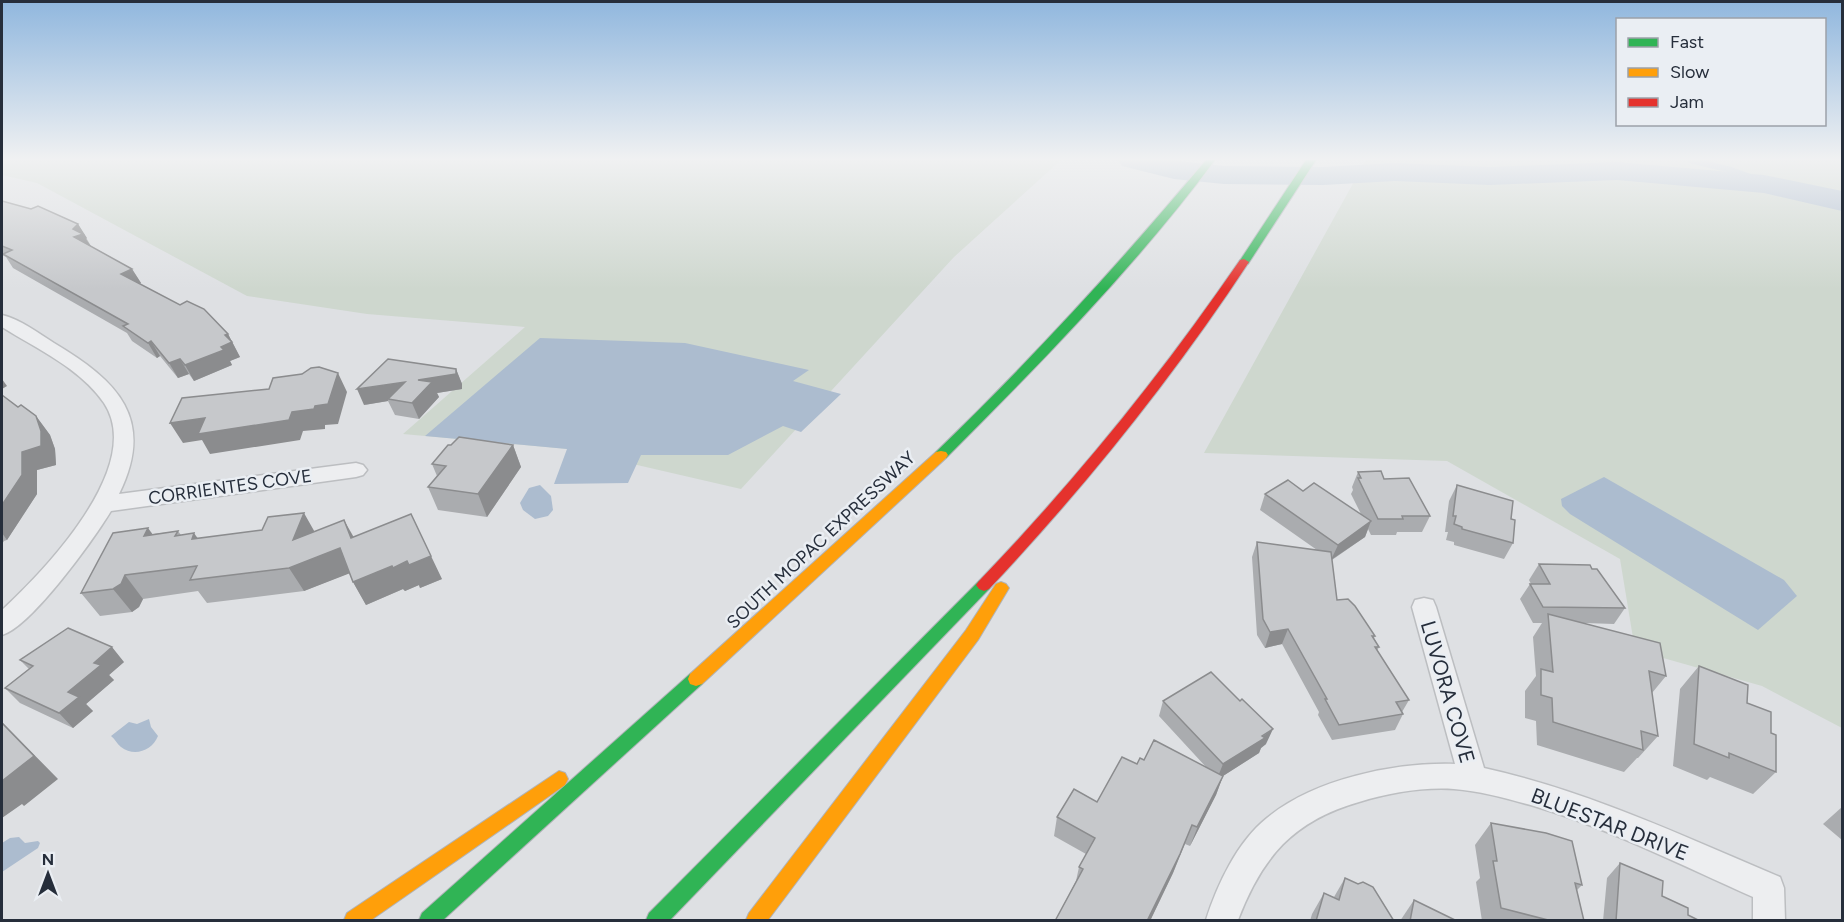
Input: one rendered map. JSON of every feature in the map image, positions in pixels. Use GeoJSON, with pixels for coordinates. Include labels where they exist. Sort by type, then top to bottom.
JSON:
{"type":"FeatureCollection","features":[{"type":"Feature","properties":{"kind":"highway","name":"SOUTH MOPAC EXPRESSWAY"},"geometry":{"type":"LineString","coordinates":[[429,921],[861,531],[999,397],[1079,314],[1176,203]]}},
{"type":"Feature","properties":{"kind":"highway"},"geometry":{"type":"LineString","coordinates":[[656,921],[1041,526],[1156,384],[1227,288],[1283,203]]}},
{"type":"Feature","properties":{"kind":"highway"},"geometry":{"type":"LineString","coordinates":[[756,921],[972,635],[1041,526]]}},
{"type":"Feature","properties":{"kind":"highway"},"geometry":{"type":"LineString","coordinates":[[354,921],[669,703]]}},
{"type":"Feature","properties":{"kind":"street"},"geometry":{"type":"LineString","coordinates":[[2,320],[88,374],[103,388],[116,408],[124,428],[123,455],[104,504],[66,558],[2,625]]}},
{"type":"Feature","properties":{"kind":"street","name":"CORRIENTES COVE"},"geometry":{"type":"LineString","coordinates":[[104,504],[356,470]]}},
{"type":"Feature","properties":{"kind":"street","name":"LUVORA COVE"},"geometry":{"type":"LineString","coordinates":[[1424,607],[1473,778]]}},
{"type":"Feature","properties":{"kind":"street","name":"BLUESTAR DRIVE"},"geometry":{"type":"LineString","coordinates":[[1222,921],[1255,852],[1278,827],[1310,807],[1335,796],[1386,783],[1434,777],[1473,778],[1557,799],[1769,888],[1769,921]]}},
{"type":"Feature","properties":{"kind":"shaded area"},"geometry":{"type":"Polygon","coordinates":[[[74,203],[1014,203],[954,257],[741,489],[568,449],[403,434],[525,327],[367,314],[247,296],[74,203]]]}},
{"type":"Feature","properties":{"kind":"shaded area"},"geometry":{"type":"Polygon","coordinates":[[[1342,203],[1842,203],[1842,728],[1762,686],[1635,650],[1620,559],[1447,461],[1204,453],[1342,203]]]}},
{"type":"Feature","properties":{"kind":"water"},"geometry":{"type":"Polygon","coordinates":[[[540,338],[685,343],[809,370],[793,381],[841,394],[801,432],[783,426],[728,455],[641,455],[628,483],[554,484],[567,449],[425,436],[540,338]]]}},
{"type":"Feature","properties":{"kind":"water"},"geometry":{"type":"Polygon","coordinates":[[[1604,477],[1784,580],[1797,596],[1758,630],[1570,514],[1562,506],[1561,499],[1604,477]]]}},
{"type":"Feature","properties":{"kind":"water"},"geometry":{"type":"Polygon","coordinates":[[[540,485],[551,496],[553,510],[548,516],[535,519],[523,510],[520,503],[529,488],[540,485]]]}},
{"type":"Feature","properties":{"kind":"water"},"geometry":{"type":"Polygon","coordinates":[[[149,719],[151,727],[158,736],[147,749],[131,752],[120,746],[111,736],[129,722],[137,724],[149,719]]]}},
{"type":"Feature","properties":{"kind":"water"},"geometry":{"type":"Polygon","coordinates":[[[19,837],[25,843],[38,841],[40,843],[38,848],[2,872],[2,843],[10,838],[19,837]]]}},
{"type":"Feature","properties":{"kind":"building"},"geometry":{"type":"Polygon","coordinates":[[[2,203],[31,209],[38,206],[78,224],[73,229],[83,234],[74,237],[132,269],[121,274],[180,305],[187,301],[204,309],[228,334],[225,335],[232,342],[221,347],[224,350],[185,365],[180,359],[169,363],[151,341],[148,343],[123,326],[128,324],[3,254],[12,250],[2,246],[2,203]]]}},
{"type":"Feature","properties":{"kind":"building"},"geometry":{"type":"Polygon","coordinates":[[[388,359],[456,369],[456,374],[418,380],[432,382],[412,403],[388,399],[405,382],[357,389],[388,359]]]}},
{"type":"Feature","properties":{"kind":"building"},"geometry":{"type":"Polygon","coordinates":[[[319,367],[338,373],[328,404],[315,406],[314,409],[292,412],[289,420],[198,434],[205,418],[170,423],[182,398],[269,389],[273,378],[302,374],[311,368],[319,367]]]}},
{"type":"Feature","properties":{"kind":"building"},"geometry":{"type":"Polygon","coordinates":[[[2,395],[18,407],[21,405],[36,416],[41,431],[41,446],[22,452],[22,475],[2,505],[2,395]]]}},
{"type":"Feature","properties":{"kind":"building"},"geometry":{"type":"Polygon","coordinates":[[[459,437],[513,445],[478,494],[428,487],[446,466],[432,464],[448,445],[459,437]]]}},
{"type":"Feature","properties":{"kind":"building"},"geometry":{"type":"Polygon","coordinates":[[[1381,471],[1384,479],[1409,478],[1430,516],[1378,519],[1358,478],[1361,478],[1358,472],[1381,471]]]}},
{"type":"Feature","properties":{"kind":"building"},"geometry":{"type":"Polygon","coordinates":[[[1288,480],[1303,491],[1314,483],[1371,521],[1338,545],[1265,494],[1288,480]]]}},
{"type":"Feature","properties":{"kind":"building"},"geometry":{"type":"Polygon","coordinates":[[[1457,485],[1513,501],[1511,519],[1515,520],[1513,543],[1462,529],[1454,524],[1457,485]]]}},
{"type":"Feature","properties":{"kind":"building"},"geometry":{"type":"Polygon","coordinates":[[[304,513],[293,540],[344,520],[351,538],[411,514],[431,556],[409,565],[407,561],[393,568],[392,566],[353,582],[340,548],[289,568],[190,580],[197,566],[125,575],[121,584],[113,589],[81,593],[113,533],[148,528],[144,536],[178,531],[175,536],[194,533],[192,539],[262,530],[268,517],[304,513]]]}},
{"type":"Feature","properties":{"kind":"building"},"geometry":{"type":"Polygon","coordinates":[[[1257,542],[1331,552],[1337,600],[1348,599],[1375,636],[1372,636],[1379,647],[1375,647],[1409,700],[1396,702],[1403,714],[1339,725],[1288,629],[1270,632],[1263,619],[1257,542]]]}},
{"type":"Feature","properties":{"kind":"building"},"geometry":{"type":"Polygon","coordinates":[[[1539,564],[1590,565],[1592,569],[1597,569],[1625,608],[1543,607],[1530,584],[1550,584],[1539,564]]]}},
{"type":"Feature","properties":{"kind":"building"},"geometry":{"type":"Polygon","coordinates":[[[1548,614],[1660,643],[1666,676],[1649,671],[1658,736],[1641,731],[1643,750],[1553,722],[1552,698],[1541,695],[1541,669],[1553,672],[1548,614]]]}},
{"type":"Feature","properties":{"kind":"building"},"geometry":{"type":"Polygon","coordinates":[[[68,628],[112,647],[94,663],[101,665],[68,692],[79,697],[59,713],[5,688],[33,666],[20,660],[68,628]]]}},
{"type":"Feature","properties":{"kind":"building"},"geometry":{"type":"Polygon","coordinates":[[[1699,666],[1748,685],[1747,703],[1771,712],[1771,733],[1776,735],[1776,772],[1729,753],[1729,758],[1694,744],[1699,666]]]}},
{"type":"Feature","properties":{"kind":"building"},"geometry":{"type":"Polygon","coordinates":[[[1211,672],[1273,729],[1262,736],[1265,738],[1223,764],[1163,701],[1211,672]]]}},
{"type":"Feature","properties":{"kind":"building"},"geometry":{"type":"Polygon","coordinates":[[[2,723],[34,756],[2,781],[2,723]]]}},
{"type":"Feature","properties":{"kind":"building"},"geometry":{"type":"Polygon","coordinates":[[[1154,740],[1223,776],[1197,827],[1192,825],[1147,921],[1055,921],[1083,869],[1079,867],[1095,838],[1057,817],[1074,789],[1097,802],[1122,757],[1137,764],[1140,758],[1144,760],[1154,740]]]}},
{"type":"Feature","properties":{"kind":"building"},"geometry":{"type":"Polygon","coordinates":[[[1491,823],[1546,833],[1572,841],[1582,885],[1575,883],[1584,921],[1552,921],[1501,908],[1493,861],[1497,861],[1491,823]]]}},
{"type":"Feature","properties":{"kind":"building"},"geometry":{"type":"Polygon","coordinates":[[[1620,863],[1663,881],[1662,896],[1688,908],[1688,915],[1700,921],[1616,921],[1620,863]]]}},
{"type":"Feature","properties":{"kind":"building"},"geometry":{"type":"Polygon","coordinates":[[[1345,878],[1373,887],[1394,921],[1316,921],[1324,893],[1339,900],[1345,878]]]}},
{"type":"Feature","properties":{"kind":"building"},"geometry":{"type":"Polygon","coordinates":[[[1414,900],[1457,921],[1410,921],[1414,900]]]}},
{"type":"Feature","properties":{"kind":"traffic: fast"},"geometry":{"type":"LineString","coordinates":[[941,455],[1080,312],[1174,203]]}},
{"type":"Feature","properties":{"kind":"traffic: fast"},"geometry":{"type":"LineString","coordinates":[[1244,262],[1283,203]]}},
{"type":"Feature","properties":{"kind":"traffic: fast"},"geometry":{"type":"LineString","coordinates":[[656,920],[984,585]]}},
{"type":"Feature","properties":{"kind":"traffic: fast"},"geometry":{"type":"LineString","coordinates":[[429,920],[696,679]]}},
{"type":"Feature","properties":{"kind":"traffic: slow"},"geometry":{"type":"LineString","coordinates":[[696,679],[941,455]]}},
{"type":"Feature","properties":{"kind":"traffic: slow"},"geometry":{"type":"LineString","coordinates":[[756,920],[972,635],[1001,588]]}},
{"type":"Feature","properties":{"kind":"traffic: slow"},"geometry":{"type":"LineString","coordinates":[[354,920],[559,779]]}},
{"type":"Feature","properties":{"kind":"traffic: jam"},"geometry":{"type":"LineString","coordinates":[[984,585],[1054,510],[1122,430],[1244,262]]}}]}
